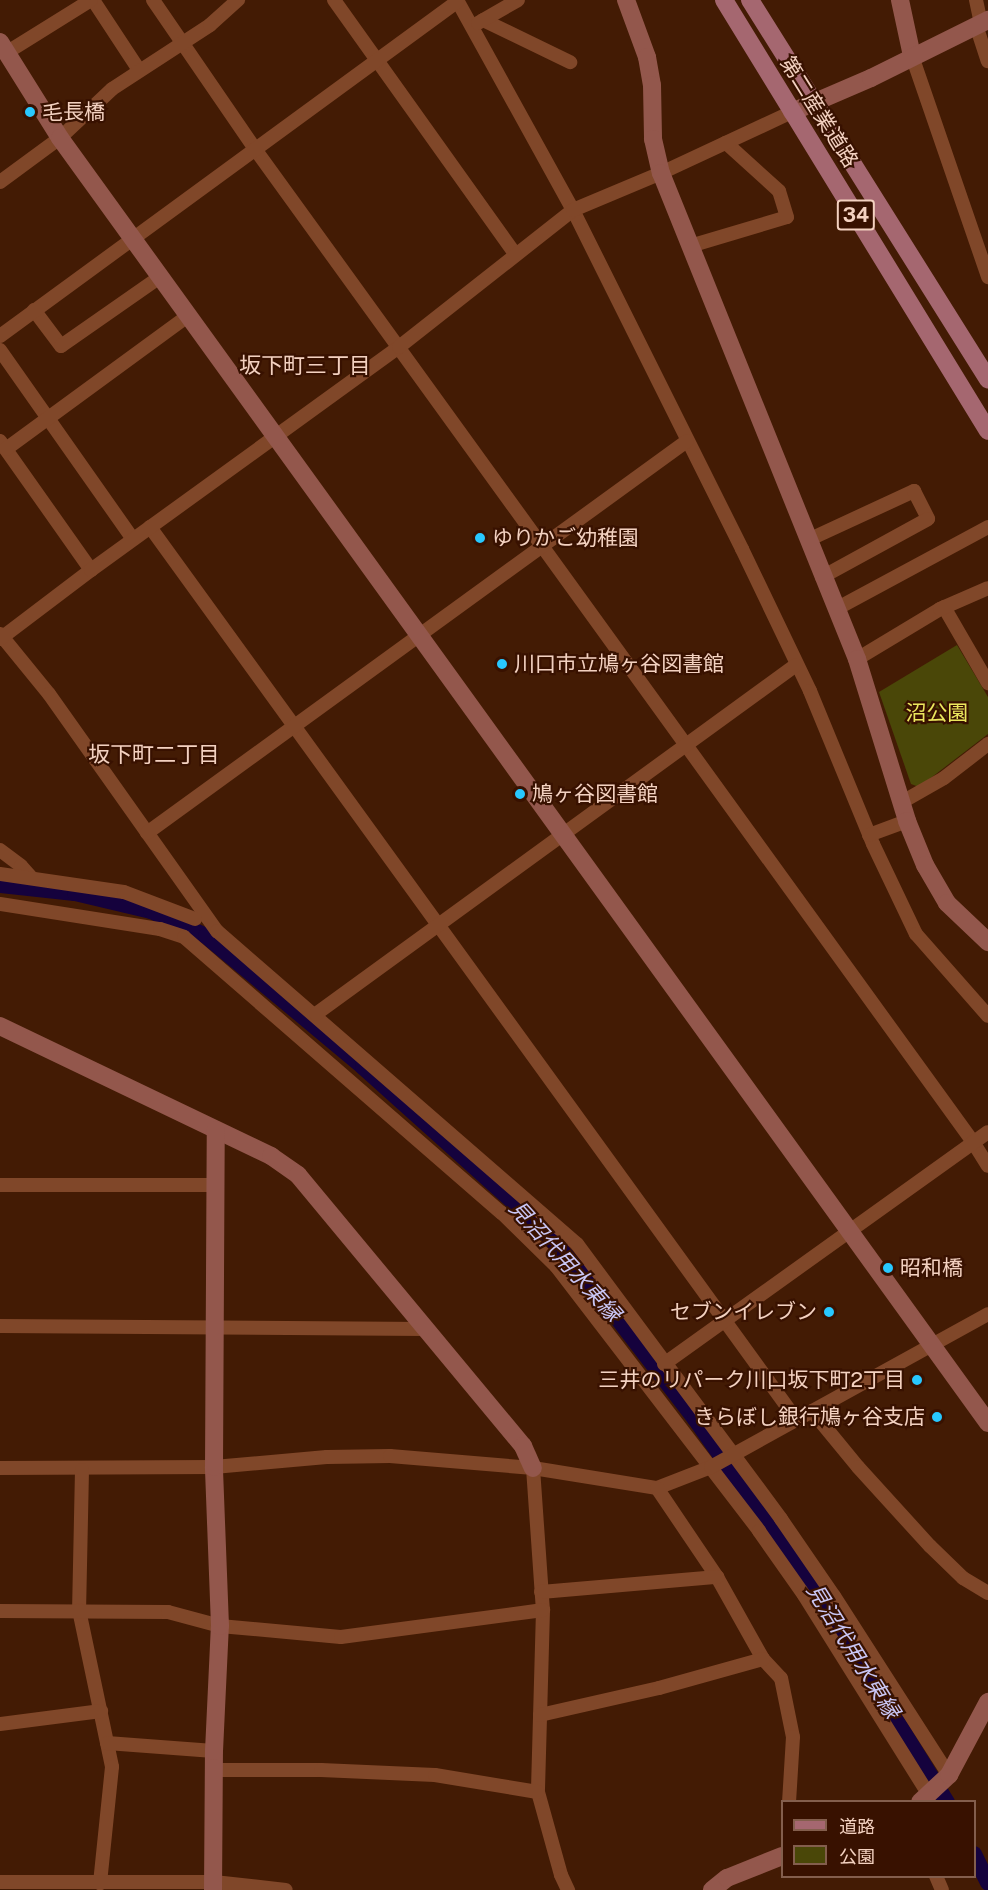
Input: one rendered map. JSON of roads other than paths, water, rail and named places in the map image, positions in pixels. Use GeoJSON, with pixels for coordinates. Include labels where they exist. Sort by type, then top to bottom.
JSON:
{"type":"FeatureCollection","features":[{"type":"Feature","properties":{"kind":"main road","name":"第二産業道路"},"geometry":{"type":"LineString","coordinates":[[724,0],[988,431]]}},
{"type":"Feature","properties":{"kind":"main road","name":"第二産業道路"},"geometry":{"type":"LineString","coordinates":[[750,0],[988,380]]}},
{"type":"Feature","properties":{"kind":"street"},"geometry":{"type":"LineString","coordinates":[[139,70],[92,0],[3,47],[60,138],[988,1423]]}},
{"type":"Feature","properties":{"kind":"street"},"geometry":{"type":"LineString","coordinates":[[153,0],[180,43],[255,148],[974,1142],[988,1166]]}},
{"type":"Feature","properties":{"kind":"street"},"geometry":{"type":"LineString","coordinates":[[0,182],[60,138],[112,89],[210,25],[238,0]]}},
{"type":"Feature","properties":{"kind":"street"},"geometry":{"type":"LineString","coordinates":[[334,0],[515,254]]}},
{"type":"Feature","properties":{"kind":"street"},"geometry":{"type":"LineString","coordinates":[[478,23],[518,0]]}},
{"type":"Feature","properties":{"kind":"street"},"geometry":{"type":"LineString","coordinates":[[626,0],[651,76],[653,139],[661,173],[857,660],[907,822],[925,865],[947,903],[988,942]]}},
{"type":"Feature","properties":{"kind":"street"},"geometry":{"type":"LineString","coordinates":[[900,0],[912,56],[988,277]]}},
{"type":"Feature","properties":{"kind":"street"},"geometry":{"type":"LineString","coordinates":[[976,0],[988,61]]}},
{"type":"Feature","properties":{"kind":"street"},"geometry":{"type":"LineString","coordinates":[[0,336],[457,1],[478,23],[687,441],[796,665],[869,835],[916,934],[988,1016]]}},
{"type":"Feature","properties":{"kind":"street"},"geometry":{"type":"LineString","coordinates":[[478,23],[570,62]]}},
{"type":"Feature","properties":{"kind":"street"},"geometry":{"type":"LineString","coordinates":[[935,1789],[834,1596],[781,1519],[577,1244],[200,915],[147,833],[49,694],[1,637],[399,347],[573,210],[661,173],[792,112],[814,105],[982,23]]}},
{"type":"Feature","properties":{"kind":"street"},"geometry":{"type":"LineString","coordinates":[[690,246],[787,217],[779,190],[726,143]]}},
{"type":"Feature","properties":{"kind":"street"},"geometry":{"type":"LineString","coordinates":[[34,310],[61,346],[160,277]]}},
{"type":"Feature","properties":{"kind":"street"},"geometry":{"type":"LineString","coordinates":[[91,570],[3,445],[50,418],[188,316]]}},
{"type":"Feature","properties":{"kind":"street"},"geometry":{"type":"LineString","coordinates":[[0,350],[134,539]]}},
{"type":"Feature","properties":{"kind":"street"},"geometry":{"type":"LineString","coordinates":[[147,833],[687,441]]}},
{"type":"Feature","properties":{"kind":"street"},"geometry":{"type":"LineString","coordinates":[[808,540],[914,491],[928,519],[822,577]]}},
{"type":"Feature","properties":{"kind":"street"},"geometry":{"type":"LineString","coordinates":[[150,527],[722,1320],[796,1419]]}},
{"type":"Feature","properties":{"kind":"street"},"geometry":{"type":"LineString","coordinates":[[836,609],[988,527]]}},
{"type":"Feature","properties":{"kind":"street"},"geometry":{"type":"LineString","coordinates":[[857,660],[944,607],[988,588]]}},
{"type":"Feature","properties":{"kind":"street"},"geometry":{"type":"LineString","coordinates":[[944,607],[988,683]]}},
{"type":"Feature","properties":{"kind":"street"},"geometry":{"type":"LineString","coordinates":[[316,1014],[564,836],[796,665]]}},
{"type":"Feature","properties":{"kind":"street"},"geometry":{"type":"LineString","coordinates":[[902,802],[944,778],[988,744]]}},
{"type":"Feature","properties":{"kind":"street"},"geometry":{"type":"LineString","coordinates":[[869,835],[907,822]]}},
{"type":"Feature","properties":{"kind":"street"},"geometry":{"type":"LineString","coordinates":[[0,850],[31,877]]}},
{"type":"Feature","properties":{"kind":"street"},"geometry":{"type":"LineString","coordinates":[[0,874],[124,892],[200,915]]}},
{"type":"Feature","properties":{"kind":"street"},"geometry":{"type":"LineString","coordinates":[[0,904],[160,929],[184,938],[502,1213],[556,1266],[711,1467],[804,1594],[935,1789]]}},
{"type":"Feature","properties":{"kind":"street"},"geometry":{"type":"LineString","coordinates":[[184,938],[200,915]]}},
{"type":"Feature","properties":{"kind":"street"},"geometry":{"type":"LineString","coordinates":[[0,1026],[272,1156],[298,1175],[523,1446],[533,1468],[543,1610],[538,1792],[561,1875],[568,1890]]}},
{"type":"Feature","properties":{"kind":"street"},"geometry":{"type":"LineString","coordinates":[[214,1886],[214,1751],[220,1626],[214,1467],[216,1130]]}},
{"type":"Feature","properties":{"kind":"street"},"geometry":{"type":"LineString","coordinates":[[664,1364],[722,1320],[988,1132]]}},
{"type":"Feature","properties":{"kind":"street"},"geometry":{"type":"LineString","coordinates":[[0,1185],[216,1185]]}},
{"type":"Feature","properties":{"kind":"street"},"geometry":{"type":"LineString","coordinates":[[0,1468],[82,1470],[214,1467],[327,1456],[390,1456],[533,1468],[657,1488],[711,1467],[988,1314]]}},
{"type":"Feature","properties":{"kind":"street"},"geometry":{"type":"LineString","coordinates":[[0,1326],[425,1329]]}},
{"type":"Feature","properties":{"kind":"street"},"geometry":{"type":"LineString","coordinates":[[812,1411],[858,1467],[930,1546],[963,1578],[988,1593]]}},
{"type":"Feature","properties":{"kind":"street"},"geometry":{"type":"LineString","coordinates":[[82,1470],[79,1610],[112,1767],[100,1883]]}},
{"type":"Feature","properties":{"kind":"street"},"geometry":{"type":"LineString","coordinates":[[657,1488],[717,1577],[763,1659],[781,1678],[793,1737],[789,1800]]}},
{"type":"Feature","properties":{"kind":"street"},"geometry":{"type":"LineString","coordinates":[[541,1592],[717,1577]]}},
{"type":"Feature","properties":{"kind":"street"},"geometry":{"type":"LineString","coordinates":[[0,1611],[168,1612],[220,1626],[309,1636],[341,1637],[543,1610]]}},
{"type":"Feature","properties":{"kind":"street"},"geometry":{"type":"LineString","coordinates":[[540,1715],[700,1677],[763,1659]]}},
{"type":"Feature","properties":{"kind":"street"},"geometry":{"type":"LineString","coordinates":[[935,1789],[988,1702]]}},
{"type":"Feature","properties":{"kind":"street"},"geometry":{"type":"LineString","coordinates":[[0,1724],[101,1711]]}},
{"type":"Feature","properties":{"kind":"street"},"geometry":{"type":"LineString","coordinates":[[107,1743],[214,1751]]}},
{"type":"Feature","properties":{"kind":"street"},"geometry":{"type":"LineString","coordinates":[[214,1770],[321,1770],[435,1776],[538,1792]]}},
{"type":"Feature","properties":{"kind":"street"},"geometry":{"type":"LineString","coordinates":[[712,1890],[727,1878],[781,1857]]}},
{"type":"Feature","properties":{"kind":"street"},"geometry":{"type":"LineString","coordinates":[[0,1882],[214,1886],[286,1890]]}},
{"type":"Feature","properties":{"kind":"waterway","name":"見沼代用水東縁"},"geometry":{"type":"LineString","coordinates":[[0,885],[75,893],[151,911],[206,936],[363,1067],[537,1223],[591,1284],[695,1419],[822,1600],[946,1800]]}},
{"type":"Feature","properties":{"kind":"waterway","name":"見沼代用水東縁"},"geometry":{"type":"LineString","coordinates":[[976,1858],[988,1883]]}},
{"type":"Feature","properties":{"kind":"place","name":"毛長橋"},"geometry":{"type":"Point","coordinates":[30,112]}},
{"type":"Feature","properties":{"kind":"place","name":"ゆりかご幼稚園"},"geometry":{"type":"Point","coordinates":[480,538]}},
{"type":"Feature","properties":{"kind":"place","name":"川口市立鳩ヶ谷図書館"},"geometry":{"type":"Point","coordinates":[502,664]}},
{"type":"Feature","properties":{"kind":"place","name":"鳩ヶ谷図書館"},"geometry":{"type":"Point","coordinates":[520,794]}},
{"type":"Feature","properties":{"kind":"place","name":"昭和橋"},"geometry":{"type":"Point","coordinates":[888,1268]}},
{"type":"Feature","properties":{"kind":"place","name":"セブンイレブン"},"geometry":{"type":"Point","coordinates":[829,1312]}},
{"type":"Feature","properties":{"kind":"place","name":"三井のリパーク川口坂下町2丁目"},"geometry":{"type":"Point","coordinates":[917,1380]}},
{"type":"Feature","properties":{"kind":"place","name":"きらぼし銀行鳩ヶ谷支店"},"geometry":{"type":"Point","coordinates":[937,1417]}},
{"type":"Feature","properties":{"kind":"district","name":"坂下町三丁目"},"geometry":{"type":"Point","coordinates":[305,366]}},
{"type":"Feature","properties":{"kind":"district","name":"坂下町二丁目"},"geometry":{"type":"Point","coordinates":[154,755]}},
{"type":"Feature","properties":{"kind":"park label","name":"沼公園"},"geometry":{"type":"Point","coordinates":[937,713]}}]}
